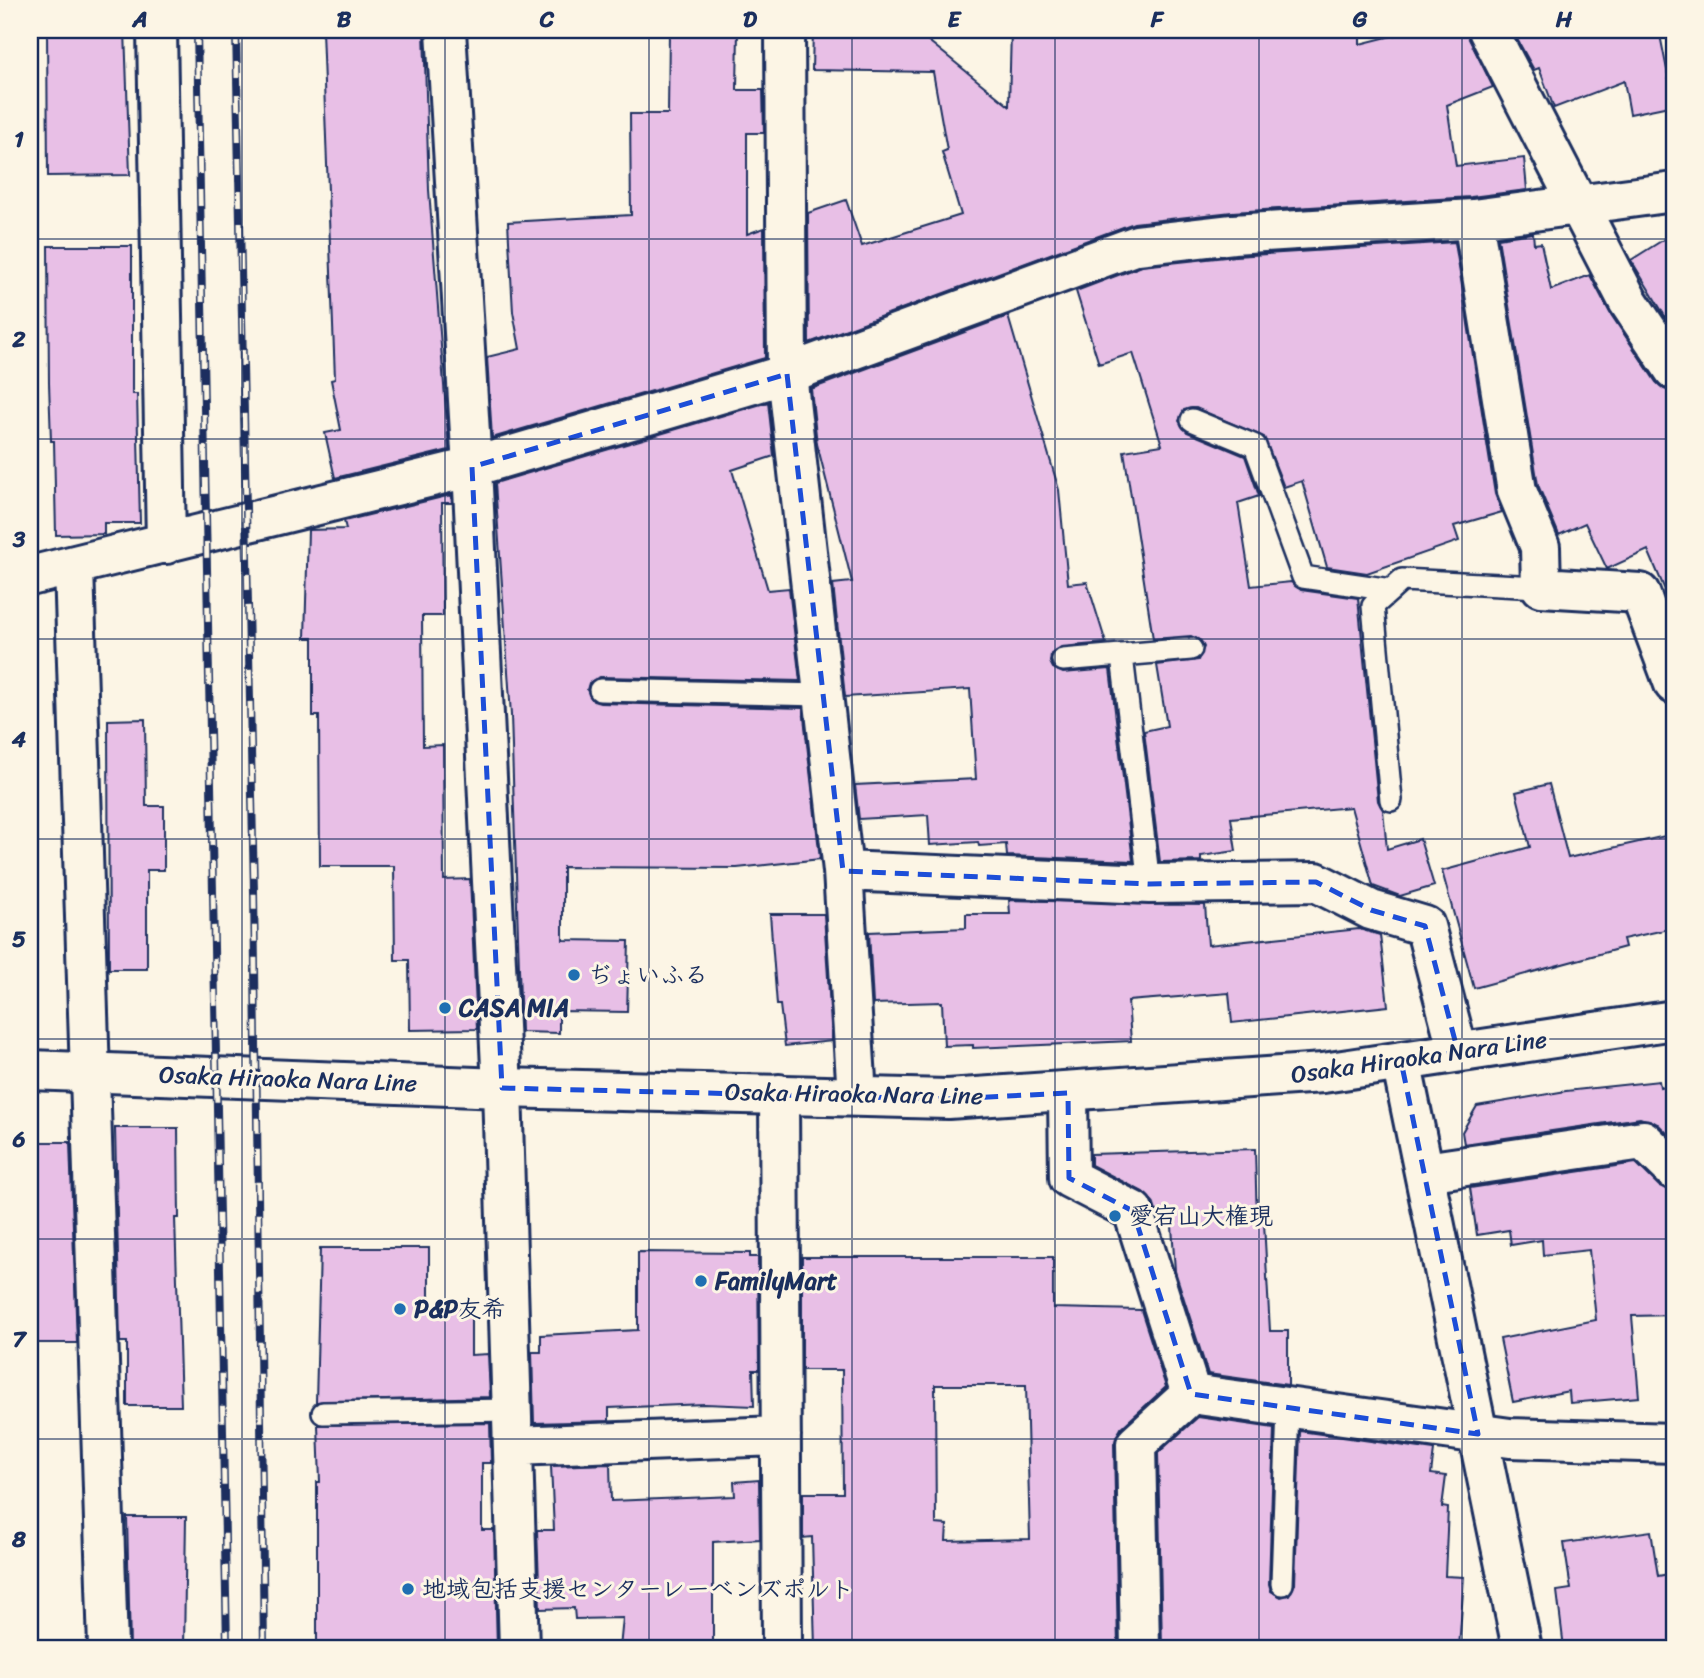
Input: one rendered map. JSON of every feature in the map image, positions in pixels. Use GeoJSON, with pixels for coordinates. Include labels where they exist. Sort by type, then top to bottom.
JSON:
{"type":"FeatureCollection","features":[{"type":"Feature","properties":{"kind":"street"},"geometry":{"type":"LineString","coordinates":[[157,30],[166,544]]}},
{"type":"Feature","properties":{"kind":"street"},"geometry":{"type":"LineString","coordinates":[[446,30],[472,467],[502,1088],[519,1648]]}},
{"type":"Feature","properties":{"kind":"street"},"geometry":{"type":"LineString","coordinates":[[785,30],[787,374],[843,871],[857,1096]]}},
{"type":"Feature","properties":{"kind":"street"},"geometry":{"type":"LineString","coordinates":[[1488,30],[1628,301],[1674,370]]}},
{"type":"Feature","properties":{"kind":"street"},"geometry":{"type":"LineString","coordinates":[[30,576],[472,467],[787,374],[1137,245],[1233,234],[1472,219],[1674,192]]}},
{"type":"Feature","properties":{"kind":"street"},"geometry":{"type":"LineString","coordinates":[[1472,219],[1517,491],[1540,547],[1541,587],[1640,593],[1674,684]]}},
{"type":"Feature","properties":{"kind":"street"},"geometry":{"type":"LineString","coordinates":[[74,567],[108,1648]]}},
{"type":"Feature","properties":{"kind":"street"},"geometry":{"type":"LineString","coordinates":[[843,871],[1149,884],[1315,882],[1371,910],[1424,926],[1458,1052]]}},
{"type":"Feature","properties":{"kind":"street","name":"Osaka Hiraoka Nara Line"},"geometry":{"type":"LineString","coordinates":[[30,1070],[502,1088],[948,1099],[1068,1093],[1323,1073],[1674,1020]]}},
{"type":"Feature","properties":{"kind":"street"},"geometry":{"type":"LineString","coordinates":[[1401,1061],[1522,1648]]}},
{"type":"Feature","properties":{"kind":"street"},"geometry":{"type":"LineString","coordinates":[[1068,1093],[1069,1178],[1133,1211],[1191,1394]]}},
{"type":"Feature","properties":{"kind":"street"},"geometry":{"type":"LineString","coordinates":[[779,1094],[782,1648]]}},
{"type":"Feature","properties":{"kind":"street"},"geometry":{"type":"LineString","coordinates":[[1425,1172],[1643,1140],[1674,1170]]}},
{"type":"Feature","properties":{"kind":"street"},"geometry":{"type":"LineString","coordinates":[[1191,1394],[1510,1438],[1674,1443]]}},
{"type":"Feature","properties":{"kind":"street"},"geometry":{"type":"LineString","coordinates":[[1140,1648],[1136,1444],[1191,1394]]}},
{"type":"Feature","properties":{"kind":"street"},"geometry":{"type":"LineString","coordinates":[[512,1428],[781,1436]]}},
{"type":"Feature","properties":{"kind":"lane"},"geometry":{"type":"LineString","coordinates":[[1192,420],[1255,446],[1303,577],[1391,590]]}},
{"type":"Feature","properties":{"kind":"lane"},"geometry":{"type":"LineString","coordinates":[[1391,800],[1373,606],[1402,580],[1541,587]]}},
{"type":"Feature","properties":{"kind":"lane"},"geometry":{"type":"LineString","coordinates":[[1063,660],[1191,649]]}},
{"type":"Feature","properties":{"kind":"lane"},"geometry":{"type":"LineString","coordinates":[[1122,656],[1149,884]]}},
{"type":"Feature","properties":{"kind":"lane"},"geometry":{"type":"LineString","coordinates":[[600,690],[823,695]]}},
{"type":"Feature","properties":{"kind":"lane"},"geometry":{"type":"LineString","coordinates":[[1282,1584],[1288,1408]]}},
{"type":"Feature","properties":{"kind":"lane"},"geometry":{"type":"LineString","coordinates":[[323,1413],[512,1428]]}},
{"type":"Feature","properties":{"kind":"highlighted area"},"geometry":{"type":"Polygon","coordinates":[[[787,374],[843,871],[1149,884],[1316,882],[1371,910],[1425,926],[1458,1052],[1401,1061],[1478,1434],[1191,1394],[1133,1211],[1069,1178],[1068,1093],[948,1099],[502,1088],[472,467],[787,374]]]}},
{"type":"Feature","properties":{"kind":"building"},"geometry":{"type":"Polygon","coordinates":[[[47,30],[125,30],[130,175],[48,176],[47,30]]]}},
{"type":"Feature","properties":{"kind":"building"},"geometry":{"type":"Polygon","coordinates":[[[322,30],[424,30],[429,190],[449,450],[335,478],[325,433],[341,430],[331,380],[335,379],[322,30]]]}},
{"type":"Feature","properties":{"kind":"building"},"geometry":{"type":"Polygon","coordinates":[[[669,30],[738,30],[737,90],[763,90],[764,133],[747,133],[747,234],[764,228],[765,358],[492,438],[487,357],[520,349],[513,312],[508,222],[631,215],[630,114],[668,114],[669,30]]]}},
{"type":"Feature","properties":{"kind":"building"},"geometry":{"type":"Polygon","coordinates":[[[813,30],[915,30],[1009,106],[1011,30],[1360,30],[1360,44],[1415,30],[1465,30],[1493,87],[1447,105],[1456,166],[1524,158],[1527,190],[1471,197],[1232,212],[1134,223],[809,343],[808,213],[846,200],[862,246],[961,215],[942,152],[947,150],[933,72],[812,70],[813,30]]]}},
{"type":"Feature","properties":{"kind":"building"},"geometry":{"type":"Polygon","coordinates":[[[1524,30],[1659,30],[1674,105],[1630,114],[1624,81],[1554,108],[1539,68],[1534,70],[1517,39],[1526,35],[1524,30]]]}},
{"type":"Feature","properties":{"kind":"building"},"geometry":{"type":"Polygon","coordinates":[[[1533,233],[1534,244],[1541,243],[1551,290],[1590,275],[1610,313],[1656,382],[1664,389],[1674,392],[1674,611],[1648,550],[1607,569],[1585,523],[1559,535],[1538,485],[1498,238],[1533,233]]]}},
{"type":"Feature","properties":{"kind":"building"},"geometry":{"type":"Polygon","coordinates":[[[1674,233],[1674,331],[1631,260],[1674,233]]]}},
{"type":"Feature","properties":{"kind":"building"},"geometry":{"type":"Polygon","coordinates":[[[1455,242],[1495,494],[1502,512],[1454,526],[1459,541],[1367,573],[1327,567],[1302,481],[1284,487],[1264,437],[1196,408],[1184,410],[1179,421],[1187,432],[1245,456],[1259,496],[1238,503],[1251,586],[1291,582],[1301,590],[1358,598],[1378,801],[1383,810],[1387,849],[1420,839],[1434,886],[1400,896],[1373,886],[1351,807],[1231,818],[1236,851],[1201,856],[1201,861],[1160,862],[1144,731],[1167,726],[1157,665],[1198,660],[1204,647],[1201,641],[1191,636],[1153,639],[1124,451],[1162,445],[1133,353],[1099,364],[1076,291],[1142,266],[1235,256],[1455,242]]]}},
{"type":"Feature","properties":{"kind":"building"},"geometry":{"type":"Polygon","coordinates":[[[48,246],[132,246],[132,394],[137,394],[140,523],[104,523],[104,534],[56,535],[54,441],[51,441],[49,383],[48,246]]]}},
{"type":"Feature","properties":{"kind":"building"},"geometry":{"type":"Polygon","coordinates":[[[1008,316],[1059,490],[1068,584],[1087,582],[1106,643],[1061,647],[1051,654],[1050,662],[1053,668],[1063,673],[1110,669],[1133,861],[1007,856],[1006,844],[979,846],[978,842],[930,845],[928,815],[859,819],[855,785],[976,779],[970,689],[845,697],[833,584],[852,582],[817,444],[811,389],[1008,316]]]}},
{"type":"Feature","properties":{"kind":"building"},"geometry":{"type":"Polygon","coordinates":[[[768,402],[774,456],[732,470],[768,590],[789,588],[800,681],[600,677],[589,683],[587,690],[593,701],[600,703],[803,708],[820,859],[737,868],[563,867],[563,940],[629,941],[627,1012],[559,1011],[559,1033],[521,1032],[511,715],[495,483],[768,402]]]}},
{"type":"Feature","properties":{"kind":"building"},"geometry":{"type":"Polygon","coordinates":[[[451,495],[452,503],[442,503],[443,616],[422,616],[423,746],[443,745],[444,880],[470,879],[477,1029],[410,1030],[409,960],[395,960],[394,866],[320,866],[319,716],[313,716],[313,638],[305,638],[308,530],[346,529],[344,521],[451,495]]]}},
{"type":"Feature","properties":{"kind":"building"},"geometry":{"type":"Polygon","coordinates":[[[145,719],[146,806],[164,806],[164,870],[147,870],[147,969],[109,969],[108,720],[145,719]]]}},
{"type":"Feature","properties":{"kind":"building"},"geometry":{"type":"Polygon","coordinates":[[[1549,784],[1568,858],[1674,834],[1674,928],[1623,939],[1625,947],[1474,988],[1442,871],[1530,847],[1516,792],[1549,784]]]}},
{"type":"Feature","properties":{"kind":"building"},"geometry":{"type":"Polygon","coordinates":[[[1009,900],[1205,905],[1208,945],[1359,929],[1380,935],[1388,1006],[1232,1023],[1229,993],[1128,1001],[1131,1041],[973,1048],[973,1045],[944,1046],[942,1002],[873,1004],[869,932],[966,928],[966,914],[1010,914],[1009,900]]]}},
{"type":"Feature","properties":{"kind":"building"},"geometry":{"type":"Polygon","coordinates":[[[770,914],[824,914],[832,1041],[785,1046],[780,1005],[777,1005],[770,914]]]}},
{"type":"Feature","properties":{"kind":"building"},"geometry":{"type":"Polygon","coordinates":[[[1659,1081],[1660,1087],[1674,1085],[1674,1140],[1658,1124],[1640,1118],[1464,1144],[1462,1132],[1477,1106],[1566,1091],[1659,1081]]]}},
{"type":"Feature","properties":{"kind":"building"},"geometry":{"type":"Polygon","coordinates":[[[115,1128],[178,1128],[179,1218],[175,1218],[181,1406],[127,1406],[127,1342],[120,1342],[115,1128]]]}},
{"type":"Feature","properties":{"kind":"building"},"geometry":{"type":"Polygon","coordinates":[[[30,1142],[70,1142],[77,1343],[30,1343],[30,1142]]]}},
{"type":"Feature","properties":{"kind":"building"},"geometry":{"type":"Polygon","coordinates":[[[1255,1149],[1257,1223],[1264,1223],[1270,1331],[1288,1331],[1288,1385],[1208,1374],[1175,1271],[1171,1211],[1156,1211],[1153,1202],[1143,1192],[1091,1165],[1091,1154],[1255,1149]]]}},
{"type":"Feature","properties":{"kind":"building"},"geometry":{"type":"Polygon","coordinates":[[[1636,1163],[1659,1186],[1674,1191],[1674,1315],[1632,1316],[1639,1397],[1570,1403],[1569,1391],[1513,1402],[1500,1339],[1596,1320],[1589,1250],[1543,1255],[1542,1240],[1511,1245],[1509,1230],[1477,1235],[1470,1188],[1636,1163]]]}},
{"type":"Feature","properties":{"kind":"building"},"geometry":{"type":"Polygon","coordinates":[[[320,1248],[429,1248],[429,1309],[471,1309],[471,1355],[488,1354],[490,1397],[316,1402],[320,1248]]]}},
{"type":"Feature","properties":{"kind":"building"},"geometry":{"type":"Polygon","coordinates":[[[638,1252],[750,1253],[750,1257],[758,1257],[759,1370],[753,1370],[754,1406],[705,1404],[609,1408],[609,1421],[534,1423],[532,1352],[541,1352],[541,1335],[638,1330],[638,1252]]]}},
{"type":"Feature","properties":{"kind":"building"},"geometry":{"type":"Polygon","coordinates":[[[802,1257],[1053,1257],[1053,1308],[1141,1310],[1166,1387],[1121,1428],[1114,1444],[1118,1648],[815,1648],[812,1537],[803,1538],[803,1493],[843,1493],[842,1370],[802,1370],[802,1257]],[[935,1385],[936,1524],[947,1525],[946,1541],[1030,1539],[1026,1385],[935,1385]]]}},
{"type":"Feature","properties":{"kind":"building"},"geometry":{"type":"Polygon","coordinates":[[[1198,1417],[1274,1428],[1269,1584],[1271,1591],[1281,1597],[1289,1595],[1295,1584],[1300,1431],[1434,1450],[1431,1474],[1446,1476],[1442,1507],[1448,1508],[1445,1576],[1464,1577],[1459,1648],[1162,1648],[1158,1453],[1198,1417]]]}},
{"type":"Feature","properties":{"kind":"building","name":"地域包括支援センターレーベンズポルト"},"geometry":{"type":"Polygon","coordinates":[[[490,1423],[491,1463],[482,1463],[482,1530],[494,1530],[497,1648],[317,1648],[317,1482],[320,1482],[318,1425],[490,1423]]]}},
{"type":"Feature","properties":{"kind":"building"},"geometry":{"type":"Polygon","coordinates":[[[610,1464],[611,1501],[735,1496],[734,1482],[759,1480],[760,1539],[713,1542],[713,1648],[620,1648],[623,1618],[575,1619],[574,1608],[540,1609],[537,1530],[554,1530],[551,1466],[610,1464]]]}},
{"type":"Feature","properties":{"kind":"building"},"geometry":{"type":"Polygon","coordinates":[[[127,1517],[186,1517],[184,1648],[130,1648],[127,1517]]]}},
{"type":"Feature","properties":{"kind":"building"},"geometry":{"type":"Polygon","coordinates":[[[1651,1531],[1658,1576],[1674,1573],[1674,1648],[1564,1648],[1557,1591],[1571,1589],[1564,1543],[1651,1531]]]}},
{"type":"Feature","properties":{"kind":"railway"},"geometry":{"type":"LineString","coordinates":[[197,30],[227,1648]]}},
{"type":"Feature","properties":{"kind":"railway"},"geometry":{"type":"LineString","coordinates":[[236,30],[254,892],[264,1648]]}},
{"type":"Feature","properties":{"kind":"place","name":"ぢょいふる"},"geometry":{"type":"Point","coordinates":[574,975]}},
{"type":"Feature","properties":{"kind":"place","name":"CASA MIA"},"geometry":{"type":"Point","coordinates":[445,1008]}},
{"type":"Feature","properties":{"kind":"place","name":"愛宕山大権現"},"geometry":{"type":"Point","coordinates":[1115,1216]}},
{"type":"Feature","properties":{"kind":"place","name":"FamilyMart"},"geometry":{"type":"Point","coordinates":[701,1281]}},
{"type":"Feature","properties":{"kind":"place","name":"P&P友希"},"geometry":{"type":"Point","coordinates":[400,1309]}},
{"type":"Feature","properties":{"kind":"place","name":"地域包括支援センターレーベンズポルト"},"geometry":{"type":"Point","coordinates":[408,1589]}}]}
